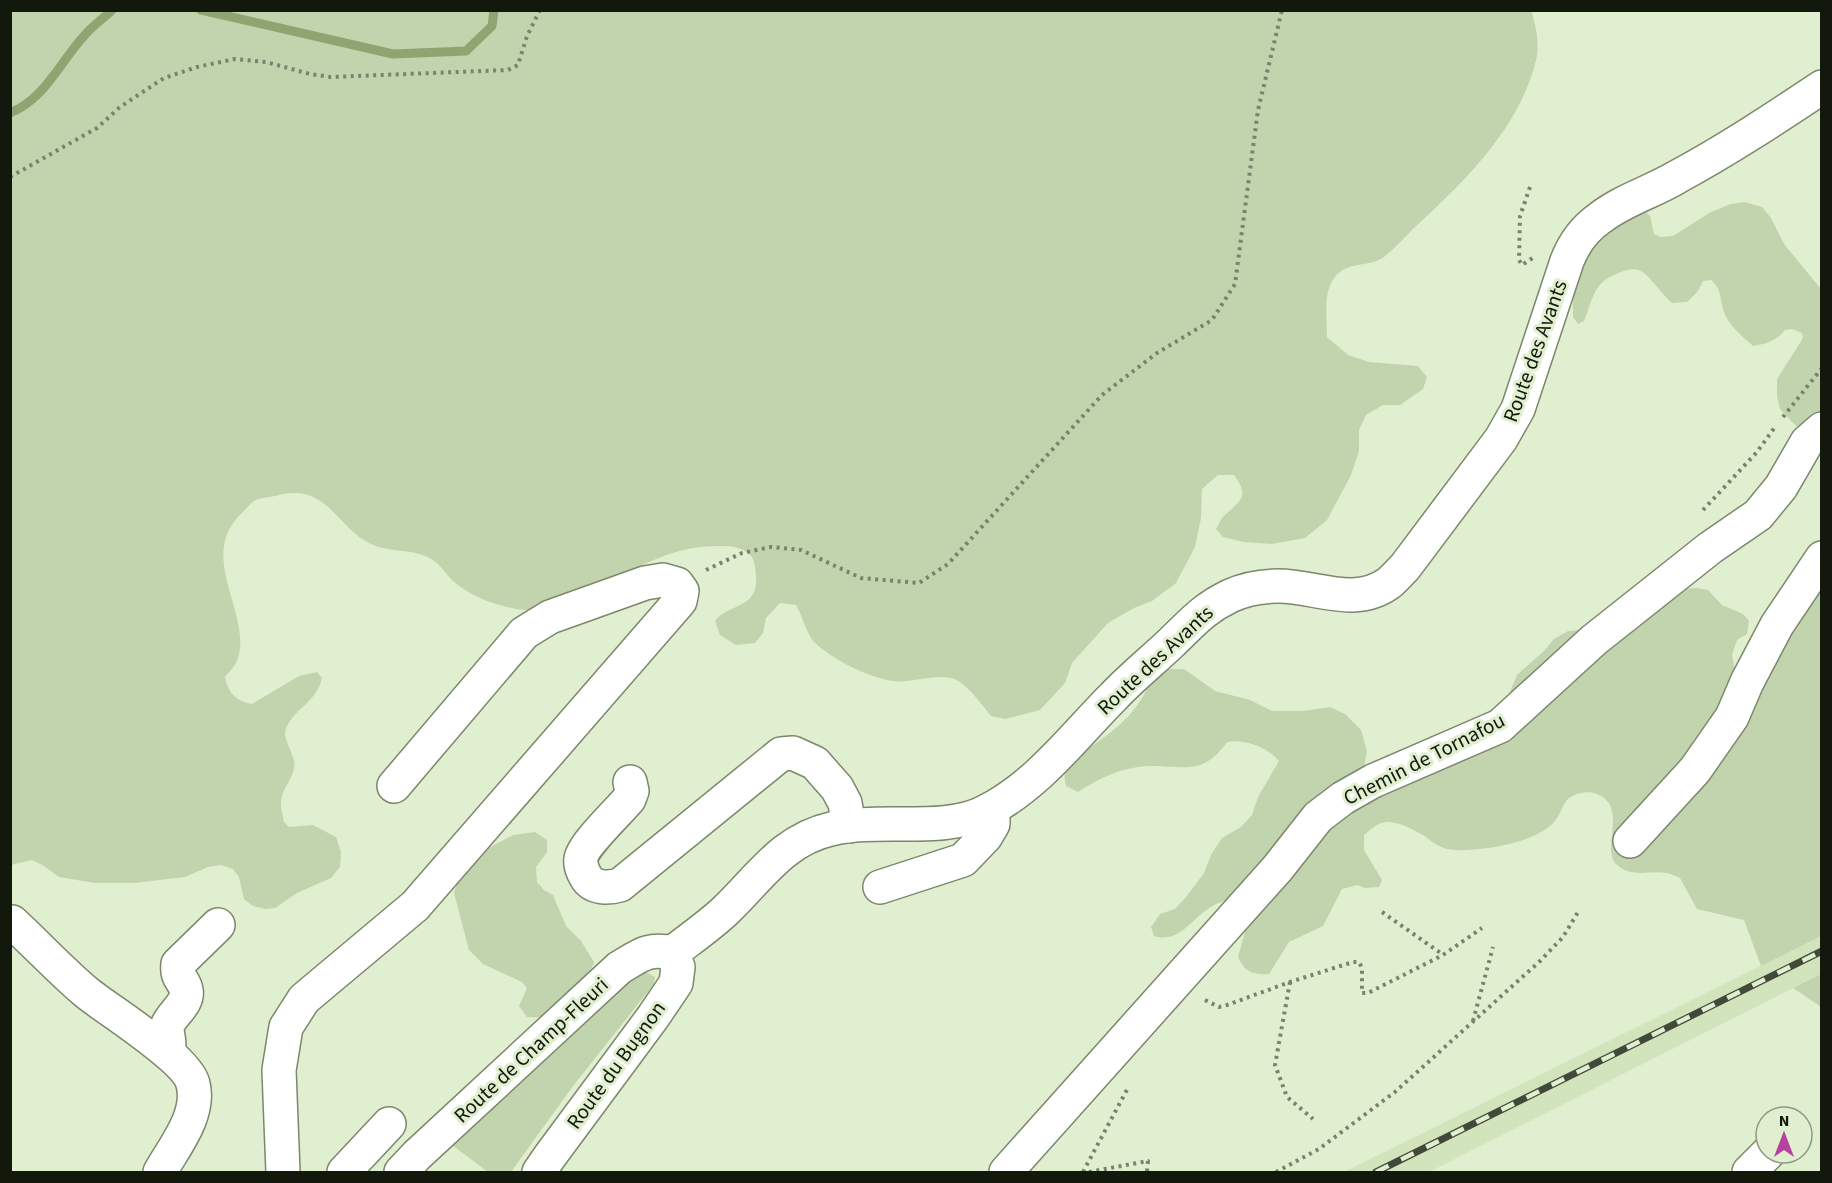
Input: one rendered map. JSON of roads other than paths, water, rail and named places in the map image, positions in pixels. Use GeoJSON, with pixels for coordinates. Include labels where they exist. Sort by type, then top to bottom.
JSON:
{"type":"FeatureCollection","features":[{"type":"Feature","properties":{"kind":"street","name":"Route des Avants"},"geometry":{"type":"LineString","coordinates":[[672,953],[725,911],[778,856],[813,835],[849,826],[932,823],[970,817],[987,811],[1024,787],[1063,752],[1114,696],[1205,609],[1232,595],[1254,588],[1280,586],[1344,596],[1367,593],[1388,584],[1405,567],[1501,439],[1518,409],[1574,245],[1584,232],[1599,218],[1676,178],[1761,127],[1821,87]]}},
{"type":"Feature","properties":{"kind":"street","name":"Chemin de Tornafou"},"geometry":{"type":"LineString","coordinates":[[1006,1173],[1277,869],[1318,816],[1373,781],[1500,726],[1594,640],[1710,548],[1758,515],[1781,487],[1807,442],[1821,429]]}},
{"type":"Feature","properties":{"kind":"street"},"geometry":{"type":"LineString","coordinates":[[1630,841],[1695,770],[1732,717],[1777,626],[1821,558]]}},
{"type":"Feature","properties":{"kind":"street"},"geometry":{"type":"LineString","coordinates":[[283,1173],[279,1070],[286,1027],[304,999],[414,906],[680,602],[682,591],[677,584],[663,580],[645,583],[550,617],[524,633],[394,786]]}},
{"type":"Feature","properties":{"kind":"street"},"geometry":{"type":"LineString","coordinates":[[630,782],[632,791],[629,800],[586,847],[580,859],[588,881],[600,887],[609,888],[620,885],[781,754],[793,753],[814,763],[837,788],[845,803],[849,826]]}},
{"type":"Feature","properties":{"kind":"street"},"geometry":{"type":"LineString","coordinates":[[880,887],[963,860],[986,836],[993,824],[993,819],[987,811]]}},
{"type":"Feature","properties":{"kind":"street"},"geometry":{"type":"LineString","coordinates":[[12,922],[86,992],[167,1052],[188,1072],[193,1084],[194,1107],[160,1173]]}},
{"type":"Feature","properties":{"kind":"street"},"geometry":{"type":"LineString","coordinates":[[167,1052],[169,1048],[167,1027],[186,995],[186,988],[176,973],[177,964],[218,925]]}},
{"type":"Feature","properties":{"kind":"street","name":"Route de Champ-Fleuri"},"geometry":{"type":"LineString","coordinates":[[401,1173],[417,1155],[620,968],[644,953],[659,950],[672,953]]}},
{"type":"Feature","properties":{"kind":"street","name":"Route du Bugnon"},"geometry":{"type":"LineString","coordinates":[[539,1173],[676,983],[678,967],[672,953]]}},
{"type":"Feature","properties":{"kind":"street"},"geometry":{"type":"LineString","coordinates":[[344,1173],[389,1124]]}},
{"type":"Feature","properties":{"kind":"waterway"},"geometry":{"type":"LineString","coordinates":[[10,113],[33,99],[87,32],[112,10]]}},
{"type":"Feature","properties":{"kind":"waterway"},"geometry":{"type":"LineString","coordinates":[[201,10],[393,54],[466,51],[492,26],[494,10]]}},
{"type":"Feature","properties":{"kind":"railway"},"geometry":{"type":"LineString","coordinates":[[1376,1172],[1822,951]]}}]}
